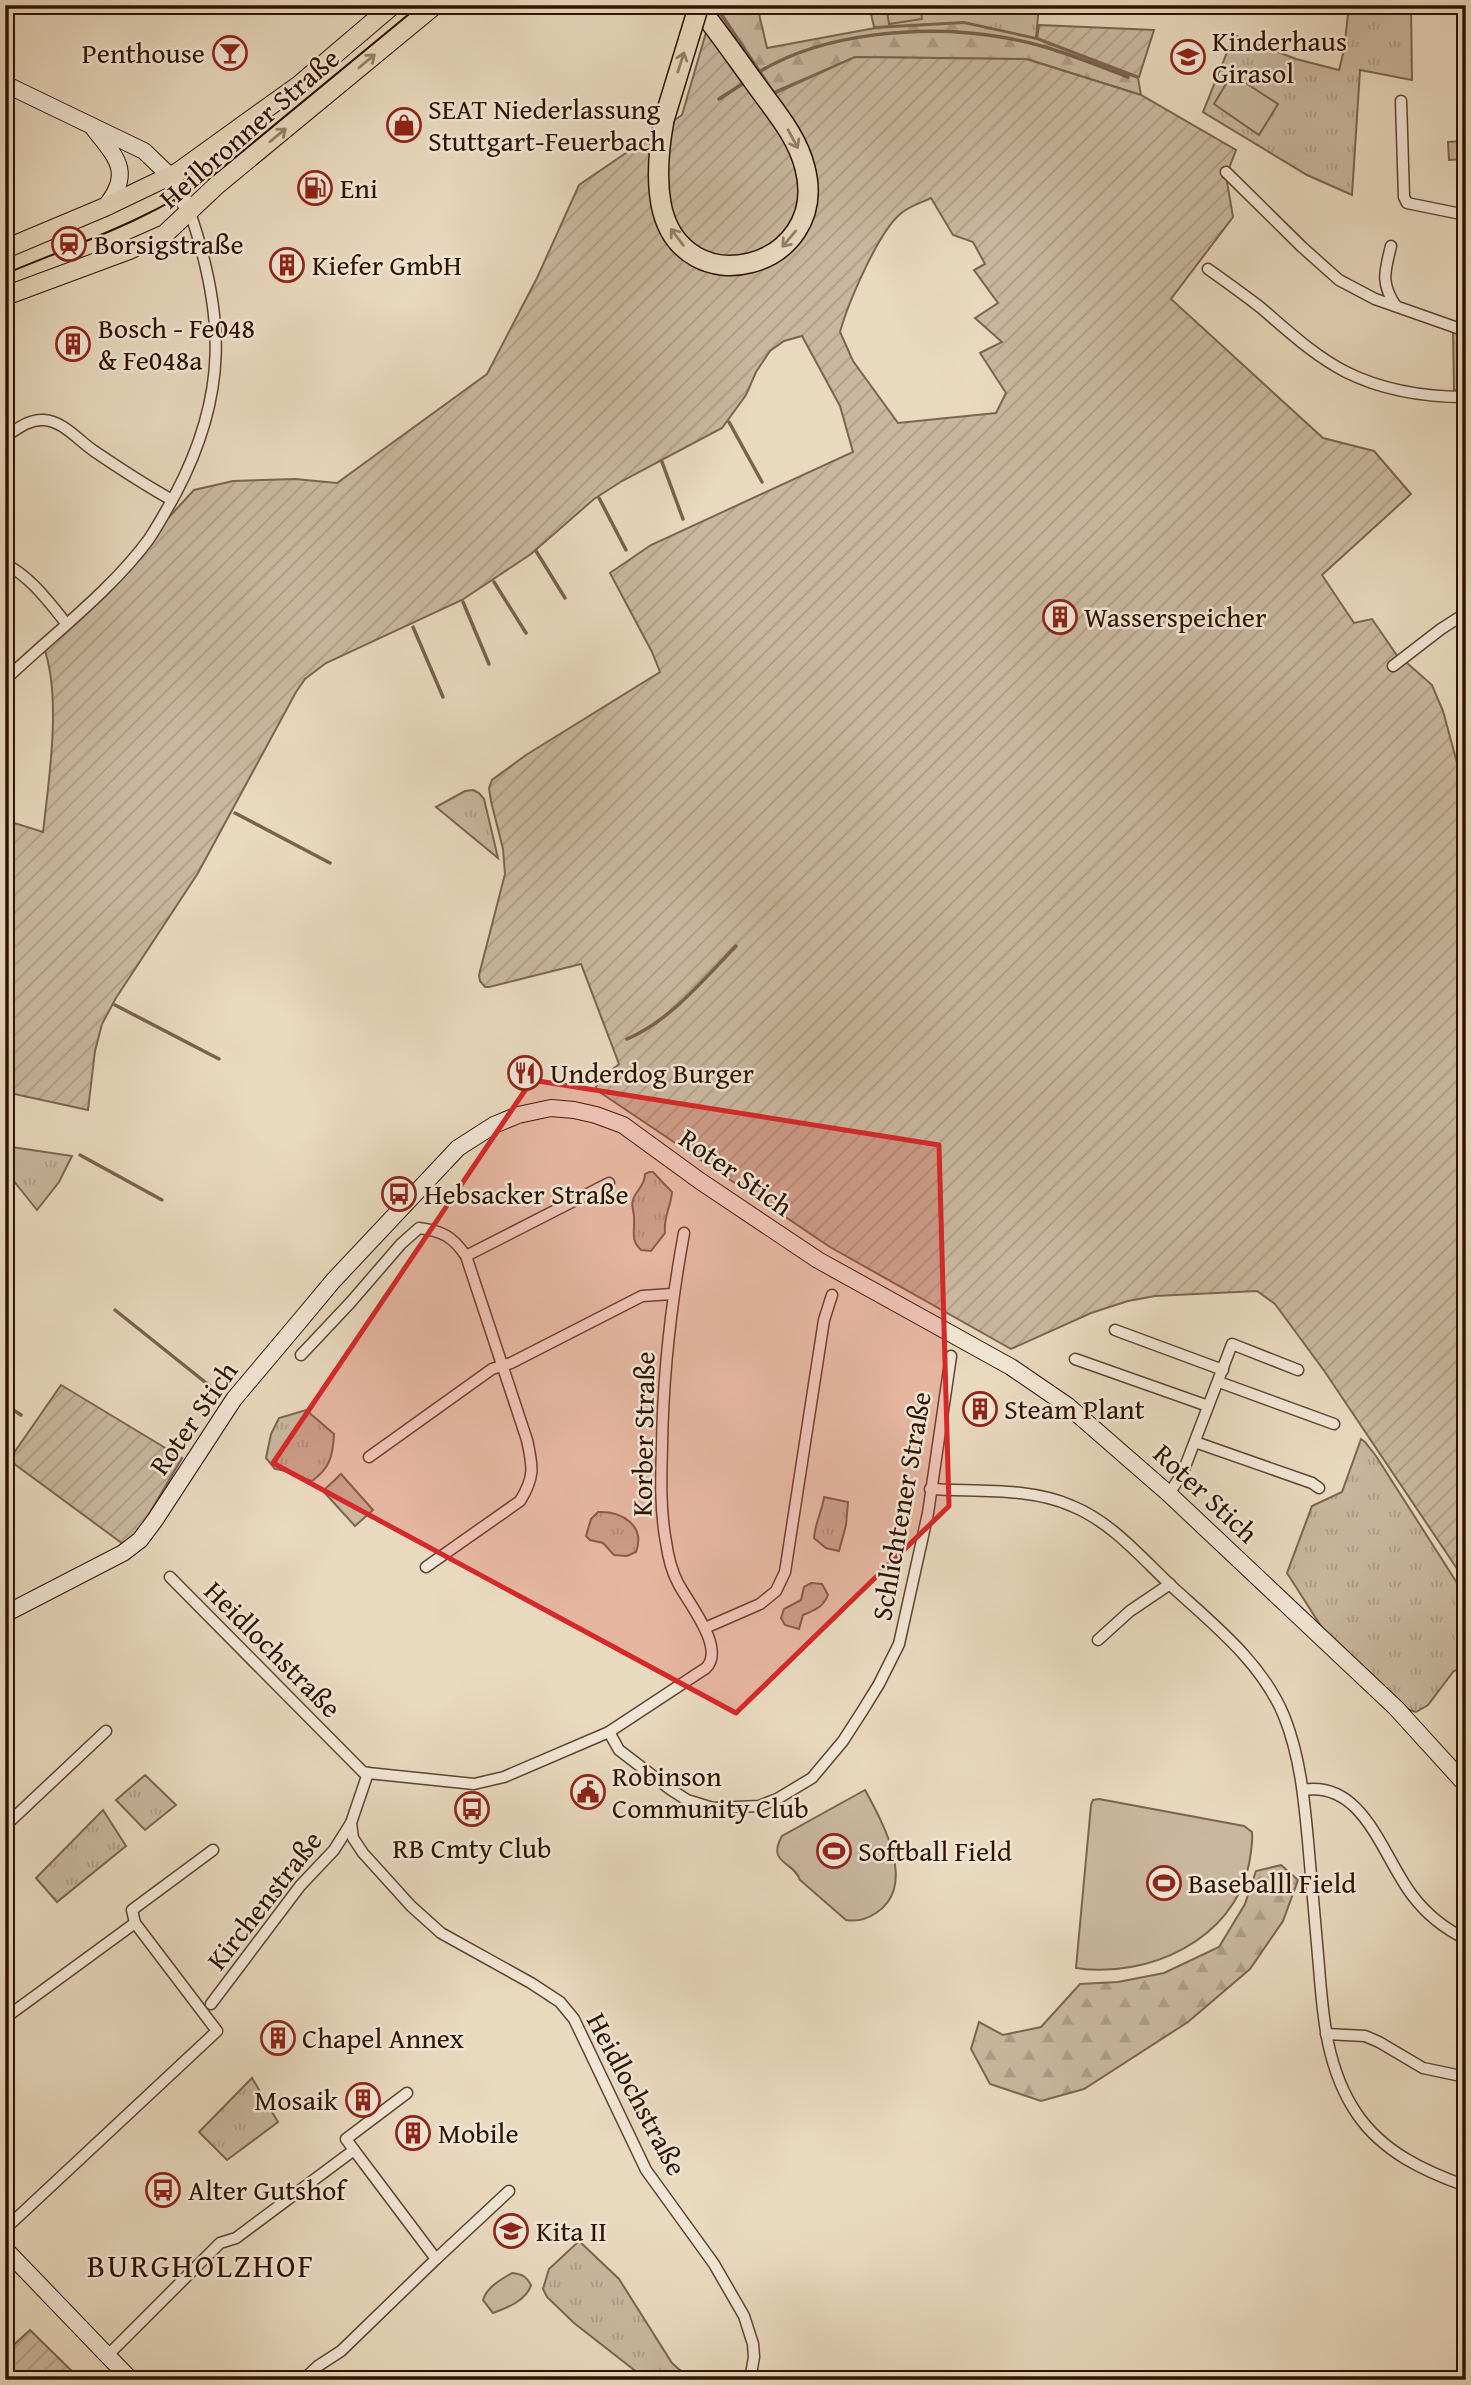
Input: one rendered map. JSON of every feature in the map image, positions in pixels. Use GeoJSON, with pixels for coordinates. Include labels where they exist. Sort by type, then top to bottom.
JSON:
{"type":"FeatureCollection","features":[{"type":"Feature","properties":{"kind":"highway"},"geometry":{"type":"LineString","coordinates":[[698,5],[786,126],[800,153],[807,181],[806,207],[793,235],[770,256],[743,265],[723,266],[694,255],[673,234],[661,206],[659,156],[664,120],[698,5]]}},
{"type":"Feature","properties":{"kind":"main road","name":"Heilbronner Straße"},"geometry":{"type":"LineString","coordinates":[[5,249],[171,177],[299,85],[393,5]]}},
{"type":"Feature","properties":{"kind":"main road","name":"Heilbronner Straße"},"geometry":{"type":"LineString","coordinates":[[5,296],[156,238],[175,227],[217,185],[435,5]]}},
{"type":"Feature","properties":{"kind":"street"},"geometry":{"type":"LineString","coordinates":[[5,84],[144,151],[171,177],[190,212],[207,267],[212,293],[217,363],[213,392],[191,463],[148,540],[109,583],[5,680]]}},
{"type":"Feature","properties":{"kind":"street"},"geometry":{"type":"LineString","coordinates":[[1401,101],[1404,197],[1407,203],[1466,215]]}},
{"type":"Feature","properties":{"kind":"street"},"geometry":{"type":"LineString","coordinates":[[90,125],[121,169],[117,190],[105,207]]}},
{"type":"Feature","properties":{"kind":"street"},"geometry":{"type":"LineString","coordinates":[[1226,172],[1339,280],[1375,299],[1466,331]]}},
{"type":"Feature","properties":{"kind":"street"},"geometry":{"type":"LineString","coordinates":[[1391,246],[1384,275],[1387,292],[1396,306]]}},
{"type":"Feature","properties":{"kind":"street"},"geometry":{"type":"LineString","coordinates":[[1208,269],[1258,306],[1304,346],[1345,371],[1364,380],[1423,395],[1464,397],[1466,433]]}},
{"type":"Feature","properties":{"kind":"street"},"geometry":{"type":"LineString","coordinates":[[5,437],[23,425],[35,421],[46,420],[58,424],[93,450],[172,500]]}},
{"type":"Feature","properties":{"kind":"street"},"geometry":{"type":"LineString","coordinates":[[5,564],[20,572],[34,585],[66,623]]}},
{"type":"Feature","properties":{"kind":"street"},"geometry":{"type":"LineString","coordinates":[[1393,666],[1466,613]]}},
{"type":"Feature","properties":{"kind":"street","name":"Roter Stich"},"geometry":{"type":"LineString","coordinates":[[5,1614],[123,1553],[140,1540],[234,1399],[333,1281],[458,1148],[517,1115],[551,1108],[596,1115],[623,1125],[700,1181],[818,1260],[1025,1376],[1068,1406],[1169,1494],[1413,1724],[1466,1785]]}},
{"type":"Feature","properties":{"kind":"street"},"geometry":{"type":"LineString","coordinates":[[466,1256],[609,1183]]}},
{"type":"Feature","properties":{"kind":"street"},"geometry":{"type":"LineString","coordinates":[[301,1355],[401,1244],[419,1228],[448,1234],[466,1256],[527,1440],[533,1467],[529,1486],[520,1501],[426,1567]]}},
{"type":"Feature","properties":{"kind":"street","name":"Korber Straße"},"geometry":{"type":"LineString","coordinates":[[368,1773],[474,1784],[504,1777],[609,1732],[711,1663],[711,1648],[705,1628],[676,1580],[666,1545],[662,1515],[663,1388],[672,1294],[684,1233]]}},
{"type":"Feature","properties":{"kind":"street"},"geometry":{"type":"LineString","coordinates":[[369,1457],[474,1381],[642,1296],[672,1294]]}},
{"type":"Feature","properties":{"kind":"street"},"geometry":{"type":"LineString","coordinates":[[705,1628],[760,1604],[776,1591],[785,1572],[824,1320],[832,1295]]}},
{"type":"Feature","properties":{"kind":"street"},"geometry":{"type":"LineString","coordinates":[[1115,1330],[1223,1370]]}},
{"type":"Feature","properties":{"kind":"street"},"geometry":{"type":"LineString","coordinates":[[1169,1494],[1183,1472],[1232,1344],[1297,1370]]}},
{"type":"Feature","properties":{"kind":"street","name":"Schlichtener Straße"},"geometry":{"type":"LineString","coordinates":[[609,1732],[620,1749],[670,1789],[687,1800],[713,1808],[759,1806],[777,1800],[812,1778],[843,1741],[879,1684],[899,1644],[920,1555],[951,1356]]}},
{"type":"Feature","properties":{"kind":"street"},"geometry":{"type":"LineString","coordinates":[[1075,1359],[1208,1406]]}},
{"type":"Feature","properties":{"kind":"street"},"geometry":{"type":"LineString","coordinates":[[1219,1382],[1334,1424]]}},
{"type":"Feature","properties":{"kind":"street"},"geometry":{"type":"LineString","coordinates":[[1195,1441],[1312,1483],[1319,1488]]}},
{"type":"Feature","properties":{"kind":"street"},"geometry":{"type":"LineString","coordinates":[[930,1489],[1033,1495],[1073,1506],[1105,1525],[1170,1584],[1241,1651],[1265,1681],[1279,1703],[1290,1732],[1303,1790],[1326,2034],[1331,2062],[1357,2115],[1370,2130],[1407,2161],[1466,2186]]}},
{"type":"Feature","properties":{"kind":"street","name":"Heidlochstraße"},"geometry":{"type":"LineString","coordinates":[[170,1577],[363,1772],[368,1773]]}},
{"type":"Feature","properties":{"kind":"street"},"geometry":{"type":"LineString","coordinates":[[1098,1640],[1130,1611],[1170,1584]]}},
{"type":"Feature","properties":{"kind":"street"},"geometry":{"type":"LineString","coordinates":[[5,1826],[106,1731]]}},
{"type":"Feature","properties":{"kind":"street"},"geometry":{"type":"LineString","coordinates":[[351,1823],[368,1773]]}},
{"type":"Feature","properties":{"kind":"street"},"geometry":{"type":"LineString","coordinates":[[1303,1790],[1327,1789],[1350,1800],[1366,1820],[1406,1887],[1426,1911],[1448,1931],[1466,1940]]}},
{"type":"Feature","properties":{"kind":"street","name":"Heidlochstraße"},"geometry":{"type":"LineString","coordinates":[[351,1823],[353,1838],[363,1853],[432,1925],[457,1944],[506,1967],[560,2002],[574,2019],[646,2170],[714,2264],[744,2316],[753,2344],[750,2380]]}},
{"type":"Feature","properties":{"kind":"street","name":"Kirchenstraße"},"geometry":{"type":"LineString","coordinates":[[211,2004],[300,1886],[334,1850],[351,1823]]}},
{"type":"Feature","properties":{"kind":"street"},"geometry":{"type":"LineString","coordinates":[[5,2229],[217,2031],[135,1923],[132,1910],[213,1850]]}},
{"type":"Feature","properties":{"kind":"street"},"geometry":{"type":"LineString","coordinates":[[5,2018],[135,1923]]}},
{"type":"Feature","properties":{"kind":"street"},"geometry":{"type":"LineString","coordinates":[[1326,2034],[1365,2036],[1423,2068],[1466,2077]]}},
{"type":"Feature","properties":{"kind":"street"},"geometry":{"type":"LineString","coordinates":[[407,2093],[346,2139],[436,2259]]}},
{"type":"Feature","properties":{"kind":"street"},"geometry":{"type":"LineString","coordinates":[[107,2356],[220,2243],[236,2238],[354,2150]]}},
{"type":"Feature","properties":{"kind":"street"},"geometry":{"type":"LineString","coordinates":[[303,2380],[341,2351],[509,2192]]}},
{"type":"Feature","properties":{"kind":"street"},"geometry":{"type":"LineString","coordinates":[[5,2249],[131,2380]]}},
{"type":"Feature","properties":{"kind":"highlighted area"},"geometry":{"type":"Polygon","coordinates":[[[532,1080],[939,1145],[949,1506],[736,1713],[273,1463],[532,1080]]]}},
{"type":"Feature","properties":{"kind":"green space"},"geometry":{"type":"Polygon","coordinates":[[[714,5],[774,94],[855,57],[1026,59],[1141,95],[1236,150],[1226,176],[1233,217],[1171,299],[1323,438],[1374,451],[1411,494],[1322,575],[1354,623],[1372,619],[1398,657],[1432,685],[1443,711],[1466,796],[1466,1582],[1325,1372],[1275,1304],[1257,1291],[1155,1296],[1128,1301],[1091,1313],[1011,1349],[830,1247],[595,1089],[599,1081],[619,1064],[581,964],[489,987],[485,987],[480,981],[479,975],[505,874],[503,849],[489,788],[492,780],[526,755],[660,672],[610,573],[651,545],[853,452],[840,406],[802,336],[784,341],[770,351],[756,372],[746,395],[722,428],[622,481],[594,499],[531,554],[462,600],[326,663],[305,679],[198,873],[116,998],[102,1024],[95,1051],[88,1110],[5,1092],[5,820],[43,832],[53,716],[50,671],[45,651],[194,490],[233,481],[295,479],[337,483],[487,374],[537,278],[579,185],[682,115],[714,5]],[[931,198],[901,213],[881,238],[849,304],[840,332],[853,361],[898,423],[996,413],[1006,393],[980,353],[1002,342],[975,318],[998,303],[974,270],[985,264],[973,242],[953,235],[931,198]]]}},
{"type":"Feature","properties":{"kind":"green space"},"geometry":{"type":"Polygon","coordinates":[[[716,5],[757,5],[767,48],[875,28],[964,23],[1037,39],[1138,78],[1141,95],[1027,59],[855,57],[774,92],[716,5]]]}},
{"type":"Feature","properties":{"kind":"green space"},"geometry":{"type":"Polygon","coordinates":[[[869,5],[1039,5],[1036,38],[964,22],[874,27],[869,5]]]}},
{"type":"Feature","properties":{"kind":"green space"},"geometry":{"type":"Polygon","coordinates":[[[886,5],[920,5],[922,19],[889,24],[886,5]]]}},
{"type":"Feature","properties":{"kind":"green space"},"geometry":{"type":"Polygon","coordinates":[[[1349,5],[1411,5],[1412,80],[1360,70],[1352,195],[1307,175],[1203,112],[1234,35],[1296,59],[1339,70],[1349,5]]]}},
{"type":"Feature","properties":{"kind":"green space"},"geometry":{"type":"Polygon","coordinates":[[[1039,25],[1154,30],[1139,77],[1037,38],[1039,25]]]}},
{"type":"Feature","properties":{"kind":"green space"},"geometry":{"type":"Polygon","coordinates":[[[1232,74],[1278,104],[1259,135],[1214,104],[1232,74]]]}},
{"type":"Feature","properties":{"kind":"green space"},"geometry":{"type":"Polygon","coordinates":[[[1466,141],[1466,159],[1449,160],[1448,142],[1466,141]]]}},
{"type":"Feature","properties":{"kind":"green space"},"geometry":{"type":"Polygon","coordinates":[[[1453,331],[1466,338],[1466,391],[1454,390],[1453,331]]]}},
{"type":"Feature","properties":{"kind":"green space"},"geometry":{"type":"Polygon","coordinates":[[[473,790],[484,799],[498,858],[436,807],[465,791],[473,790]]]}},
{"type":"Feature","properties":{"kind":"green space"},"geometry":{"type":"Polygon","coordinates":[[[5,1146],[72,1156],[59,1182],[37,1210],[5,1170],[5,1146]]]}},
{"type":"Feature","properties":{"kind":"green space"},"geometry":{"type":"Polygon","coordinates":[[[653,1172],[672,1192],[665,1233],[651,1251],[641,1250],[635,1243],[632,1204],[644,1182],[645,1174],[653,1172]]]}},
{"type":"Feature","properties":{"kind":"green space"},"geometry":{"type":"Polygon","coordinates":[[[61,1385],[182,1458],[139,1531],[123,1544],[9,1460],[61,1385]]]}},
{"type":"Feature","properties":{"kind":"green space"},"geometry":{"type":"Polygon","coordinates":[[[306,1410],[334,1434],[329,1461],[312,1481],[275,1469],[266,1458],[271,1434],[279,1418],[306,1410]]]}},
{"type":"Feature","properties":{"kind":"green space"},"geometry":{"type":"Polygon","coordinates":[[[1361,1439],[1376,1456],[1466,1597],[1466,1664],[1453,1672],[1428,1705],[1416,1712],[1407,1709],[1326,1634],[1287,1573],[1312,1506],[1342,1492],[1361,1439]]]}},
{"type":"Feature","properties":{"kind":"green space"},"geometry":{"type":"Polygon","coordinates":[[[341,1474],[373,1510],[355,1526],[323,1491],[341,1474]]]}},
{"type":"Feature","properties":{"kind":"green space"},"geometry":{"type":"Polygon","coordinates":[[[824,1497],[848,1502],[846,1525],[839,1551],[826,1548],[814,1538],[824,1497]]]}},
{"type":"Feature","properties":{"kind":"green space"},"geometry":{"type":"Polygon","coordinates":[[[598,1512],[623,1517],[634,1527],[638,1534],[636,1552],[627,1556],[614,1555],[603,1543],[590,1540],[586,1536],[591,1519],[598,1512]]]}},
{"type":"Feature","properties":{"kind":"green space"},"geometry":{"type":"Polygon","coordinates":[[[811,1583],[822,1584],[828,1595],[824,1603],[803,1615],[799,1629],[785,1625],[781,1618],[784,1609],[801,1600],[804,1587],[811,1583]]]}},
{"type":"Feature","properties":{"kind":"green space"},"geometry":{"type":"Polygon","coordinates":[[[145,1775],[176,1805],[145,1830],[116,1800],[145,1775]]]}},
{"type":"Feature","properties":{"kind":"green space","name":"Softball Field"},"geometry":{"type":"Polygon","coordinates":[[[865,1790],[880,1819],[893,1854],[895,1887],[888,1901],[876,1913],[854,1921],[846,1920],[800,1880],[777,1852],[782,1836],[865,1790]]]}},
{"type":"Feature","properties":{"kind":"green space","name":"Baseballl Field"},"geometry":{"type":"Polygon","coordinates":[[[1093,1800],[1244,1826],[1252,1832],[1249,1864],[1240,1891],[1226,1914],[1184,1949],[1131,1967],[1103,1970],[1076,1968],[1091,1805],[1093,1800]]]}},
{"type":"Feature","properties":{"kind":"green space"},"geometry":{"type":"Polygon","coordinates":[[[103,1810],[126,1846],[57,1902],[36,1878],[103,1810]]]}},
{"type":"Feature","properties":{"kind":"green space"},"geometry":{"type":"Polygon","coordinates":[[[1281,1865],[1298,1880],[1283,1921],[1250,1969],[1188,2022],[1084,2089],[1041,2101],[990,2084],[971,2049],[979,2022],[1003,2035],[1041,2027],[1080,1984],[1118,1982],[1164,1973],[1219,1947],[1245,1904],[1256,1871],[1281,1865]]]}},
{"type":"Feature","properties":{"kind":"green space"},"geometry":{"type":"Polygon","coordinates":[[[252,2078],[278,2122],[227,2160],[199,2132],[252,2078]]]}},
{"type":"Feature","properties":{"kind":"green space"},"geometry":{"type":"Polygon","coordinates":[[[579,2241],[619,2279],[672,2363],[691,2380],[647,2380],[574,2323],[547,2297],[543,2289],[549,2269],[579,2241]]]}},
{"type":"Feature","properties":{"kind":"green space"},"geometry":{"type":"Polygon","coordinates":[[[512,2273],[527,2279],[531,2285],[529,2290],[516,2303],[493,2313],[483,2300],[485,2295],[494,2284],[512,2273]]]}},
{"type":"Feature","properties":{"kind":"green space"},"geometry":{"type":"Polygon","coordinates":[[[30,2330],[81,2380],[14,2380],[19,2375],[5,2360],[5,2353],[30,2330]]]}},
{"type":"Feature","properties":{"kind":"waterway"},"geometry":{"type":"LineString","coordinates":[[756,74],[782,60],[842,40],[940,31],[1001,37],[1034,44],[1128,77]]}},
{"type":"Feature","properties":{"kind":"waterway"},"geometry":{"type":"LineString","coordinates":[[719,99],[747,81]]}},
{"type":"Feature","properties":{"kind":"waterway"},"geometry":{"type":"LineString","coordinates":[[729,422],[762,482]]}},
{"type":"Feature","properties":{"kind":"waterway"},"geometry":{"type":"LineString","coordinates":[[662,462],[683,519]]}},
{"type":"Feature","properties":{"kind":"waterway"},"geometry":{"type":"LineString","coordinates":[[599,498],[626,550]]}},
{"type":"Feature","properties":{"kind":"waterway"},"geometry":{"type":"LineString","coordinates":[[536,551],[565,598]]}},
{"type":"Feature","properties":{"kind":"waterway"},"geometry":{"type":"LineString","coordinates":[[494,582],[526,633]]}},
{"type":"Feature","properties":{"kind":"waterway"},"geometry":{"type":"LineString","coordinates":[[463,602],[489,664]]}},
{"type":"Feature","properties":{"kind":"waterway"},"geometry":{"type":"LineString","coordinates":[[413,627],[443,697]]}},
{"type":"Feature","properties":{"kind":"waterway"},"geometry":{"type":"LineString","coordinates":[[235,813],[330,863]]}},
{"type":"Feature","properties":{"kind":"waterway"},"geometry":{"type":"LineString","coordinates":[[627,1039],[658,1022],[699,985],[736,946]]}},
{"type":"Feature","properties":{"kind":"waterway"},"geometry":{"type":"LineString","coordinates":[[115,1005],[219,1059]]}},
{"type":"Feature","properties":{"kind":"waterway"},"geometry":{"type":"LineString","coordinates":[[80,1155],[162,1200]]}},
{"type":"Feature","properties":{"kind":"waterway"},"geometry":{"type":"LineString","coordinates":[[115,1310],[210,1386]]}},
{"type":"Feature","properties":{"kind":"waterway"},"geometry":{"type":"LineString","coordinates":[[12,1409],[21,1415]]}},
{"type":"Feature","properties":{"kind":"tram line"},"geometry":{"type":"LineString","coordinates":[[5,274],[140,218],[191,190],[215,174],[420,5]]}},
{"type":"Feature","properties":{"kind":"place","name":"Penthouse"},"geometry":{"type":"Point","coordinates":[230,53]}},
{"type":"Feature","properties":{"kind":"place","name":"Kinderhaus Girasol"},"geometry":{"type":"Point","coordinates":[1188,57]}},
{"type":"Feature","properties":{"kind":"place","name":"SEAT Niederlassung Stuttgart-Feuerbach"},"geometry":{"type":"Point","coordinates":[404,125]}},
{"type":"Feature","properties":{"kind":"place","name":"Eni"},"geometry":{"type":"Point","coordinates":[315,188]}},
{"type":"Feature","properties":{"kind":"place","name":"Borsigstraße"},"geometry":{"type":"Point","coordinates":[69,244]}},
{"type":"Feature","properties":{"kind":"place","name":"Kiefer GmbH"},"geometry":{"type":"Point","coordinates":[287,265]}},
{"type":"Feature","properties":{"kind":"place","name":"Bosch - Fe048 & Fe048a"},"geometry":{"type":"Point","coordinates":[73,344]}},
{"type":"Feature","properties":{"kind":"place","name":"Wasserspeicher"},"geometry":{"type":"Point","coordinates":[1060,617]}},
{"type":"Feature","properties":{"kind":"place","name":"Underdog Burger"},"geometry":{"type":"Point","coordinates":[525,1073]}},
{"type":"Feature","properties":{"kind":"place","name":"Hebsacker Straße"},"geometry":{"type":"Point","coordinates":[399,1194]}},
{"type":"Feature","properties":{"kind":"place","name":"Steam Plant"},"geometry":{"type":"Point","coordinates":[980,1409]}},
{"type":"Feature","properties":{"kind":"place","name":"Robinson Community Club"},"geometry":{"type":"Point","coordinates":[588,1792]}},
{"type":"Feature","properties":{"kind":"place","name":"RB Cmty Club"},"geometry":{"type":"Point","coordinates":[472,1809]}},
{"type":"Feature","properties":{"kind":"place","name":"Softball Field"},"geometry":{"type":"Point","coordinates":[834,1851]}},
{"type":"Feature","properties":{"kind":"place","name":"Baseballl Field"},"geometry":{"type":"Point","coordinates":[1164,1883]}},
{"type":"Feature","properties":{"kind":"place","name":"Chapel Annex"},"geometry":{"type":"Point","coordinates":[278,2038]}},
{"type":"Feature","properties":{"kind":"place","name":"Mosaik"},"geometry":{"type":"Point","coordinates":[363,2100]}},
{"type":"Feature","properties":{"kind":"place","name":"Mobile"},"geometry":{"type":"Point","coordinates":[413,2133]}},
{"type":"Feature","properties":{"kind":"place","name":"Alter Gutshof"},"geometry":{"type":"Point","coordinates":[163,2190]}},
{"type":"Feature","properties":{"kind":"place","name":"Kita II"},"geometry":{"type":"Point","coordinates":[511,2231]}},
{"type":"Feature","properties":{"kind":"district","name":"BURGHOLZHOF"},"geometry":{"type":"Point","coordinates":[201,2266]}}]}
